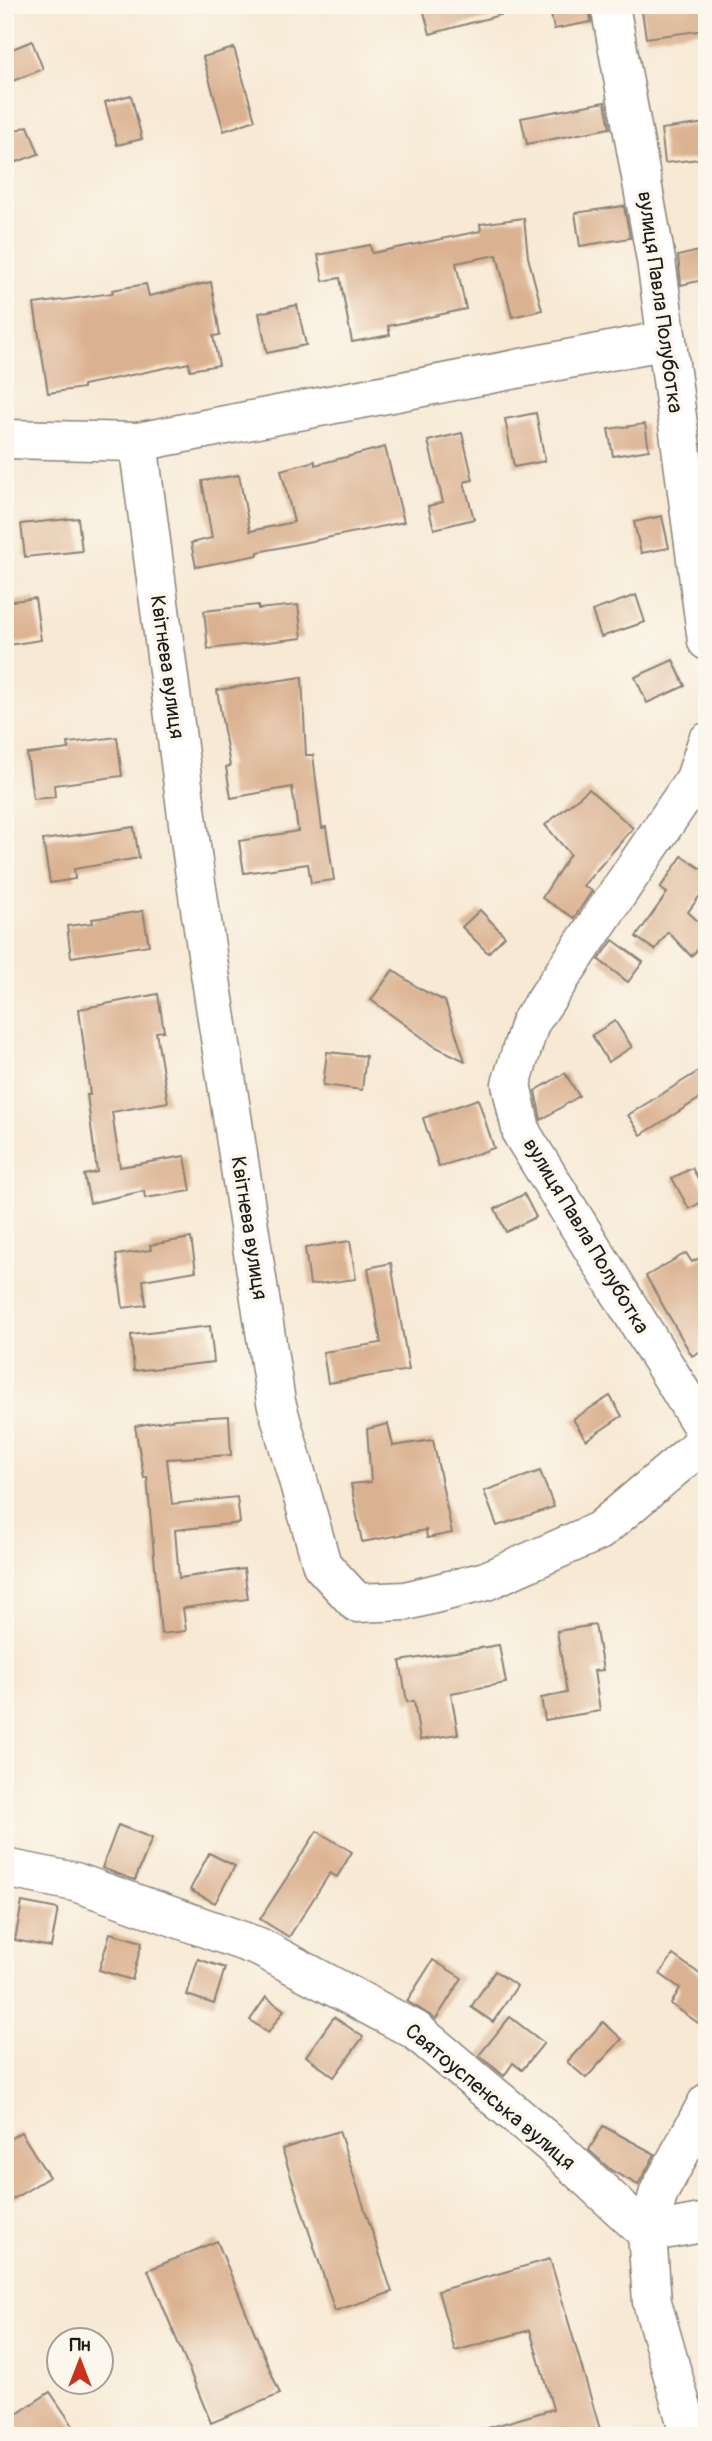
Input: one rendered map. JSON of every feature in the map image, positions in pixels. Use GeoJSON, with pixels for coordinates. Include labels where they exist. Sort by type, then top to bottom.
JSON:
{"type":"FeatureCollection","features":[{"type":"Feature","properties":{"kind":"street","name":"вулиця Павла Полуботка"},"geometry":{"type":"LineString","coordinates":[[610,5],[656,260],[707,641]]}},
{"type":"Feature","properties":{"kind":"street"},"geometry":{"type":"LineString","coordinates":[[5,439],[138,442],[667,340]]}},
{"type":"Feature","properties":{"kind":"street","name":"Квітнева вулиця"},"geometry":{"type":"LineString","coordinates":[[138,442],[194,869],[276,1402],[322,1565],[357,1603],[407,1601],[486,1581],[599,1531],[707,1440]]}},
{"type":"Feature","properties":{"kind":"street","name":"вулиця Павла Полуботка"},"geometry":{"type":"LineString","coordinates":[[707,742],[695,779],[530,1023],[512,1084],[523,1134],[707,1434]]}},
{"type":"Feature","properties":{"kind":"street","name":"Святоуспенська вулиця"},"geometry":{"type":"LineString","coordinates":[[5,1868],[75,1882],[259,1948],[415,2030],[552,2145],[646,2233]]}},
{"type":"Feature","properties":{"kind":"street"},"geometry":{"type":"LineString","coordinates":[[691,2436],[652,2302],[646,2233],[659,2192],[707,2103]]}},
{"type":"Feature","properties":{"kind":"street"},"geometry":{"type":"LineString","coordinates":[[646,2233],[707,2222]]}},
{"type":"Feature","properties":{"kind":"building"},"geometry":{"type":"Polygon","coordinates":[[[422,5],[510,5],[511,12],[430,34],[422,5]]]}},
{"type":"Feature","properties":{"kind":"building"},"geometry":{"type":"Polygon","coordinates":[[[549,5],[589,5],[591,22],[554,29],[549,5]]]}},
{"type":"Feature","properties":{"kind":"building"},"geometry":{"type":"Polygon","coordinates":[[[641,5],[703,5],[706,30],[646,38],[641,5]]]}},
{"type":"Feature","properties":{"kind":"building"},"geometry":{"type":"Polygon","coordinates":[[[32,41],[43,69],[5,84],[5,52],[32,41]]]}},
{"type":"Feature","properties":{"kind":"building"},"geometry":{"type":"Polygon","coordinates":[[[234,48],[255,120],[224,131],[203,57],[234,48]]]}},
{"type":"Feature","properties":{"kind":"building"},"geometry":{"type":"Polygon","coordinates":[[[131,95],[142,139],[117,145],[105,102],[131,95]]]}},
{"type":"Feature","properties":{"kind":"building"},"geometry":{"type":"Polygon","coordinates":[[[605,102],[610,128],[527,144],[521,118],[605,102]]]}},
{"type":"Feature","properties":{"kind":"building"},"geometry":{"type":"Polygon","coordinates":[[[707,123],[707,158],[665,163],[661,129],[707,123]]]}},
{"type":"Feature","properties":{"kind":"building"},"geometry":{"type":"Polygon","coordinates":[[[28,126],[39,154],[5,166],[5,134],[28,126]]]}},
{"type":"Feature","properties":{"kind":"building"},"geometry":{"type":"Polygon","coordinates":[[[624,206],[630,238],[580,246],[575,213],[624,206]]]}},
{"type":"Feature","properties":{"kind":"building"},"geometry":{"type":"Polygon","coordinates":[[[524,218],[528,257],[542,310],[512,317],[497,255],[456,263],[466,309],[388,326],[390,335],[352,342],[340,278],[323,281],[318,255],[370,245],[372,253],[481,231],[480,224],[524,218]]]}},
{"type":"Feature","properties":{"kind":"building"},"geometry":{"type":"Polygon","coordinates":[[[707,249],[707,279],[681,285],[678,256],[707,249]]]}},
{"type":"Feature","properties":{"kind":"building"},"geometry":{"type":"Polygon","coordinates":[[[211,282],[220,335],[213,336],[219,365],[190,370],[189,363],[83,385],[83,388],[48,393],[34,304],[113,293],[112,290],[146,284],[149,296],[211,282]]]}},
{"type":"Feature","properties":{"kind":"building"},"geometry":{"type":"Polygon","coordinates":[[[297,305],[306,345],[267,353],[259,313],[297,305]]]}},
{"type":"Feature","properties":{"kind":"building"},"geometry":{"type":"Polygon","coordinates":[[[536,413],[545,461],[514,467],[505,419],[536,413]]]}},
{"type":"Feature","properties":{"kind":"building"},"geometry":{"type":"Polygon","coordinates":[[[645,424],[649,450],[613,456],[608,429],[645,424]]]}},
{"type":"Feature","properties":{"kind":"building"},"geometry":{"type":"Polygon","coordinates":[[[462,433],[473,480],[464,482],[474,519],[434,529],[428,506],[443,502],[428,441],[462,433]]]}},
{"type":"Feature","properties":{"kind":"building"},"geometry":{"type":"Polygon","coordinates":[[[385,447],[404,522],[196,567],[191,543],[212,538],[202,481],[239,475],[250,531],[294,522],[281,470],[315,461],[315,465],[385,447]]]}},
{"type":"Feature","properties":{"kind":"building"},"geometry":{"type":"Polygon","coordinates":[[[662,516],[669,548],[641,553],[634,522],[662,516]]]}},
{"type":"Feature","properties":{"kind":"building"},"geometry":{"type":"Polygon","coordinates":[[[78,518],[82,551],[25,557],[21,524],[78,518]]]}},
{"type":"Feature","properties":{"kind":"building"},"geometry":{"type":"Polygon","coordinates":[[[636,595],[645,622],[601,637],[592,611],[636,595]]]}},
{"type":"Feature","properties":{"kind":"building"},"geometry":{"type":"Polygon","coordinates":[[[35,598],[41,640],[8,645],[5,602],[35,598]]]}},
{"type":"Feature","properties":{"kind":"building"},"geometry":{"type":"Polygon","coordinates":[[[258,605],[258,609],[298,605],[302,638],[208,649],[204,611],[258,605]]]}},
{"type":"Feature","properties":{"kind":"building"},"geometry":{"type":"Polygon","coordinates":[[[673,660],[685,686],[647,703],[635,677],[673,660]]]}},
{"type":"Feature","properties":{"kind":"building"},"geometry":{"type":"Polygon","coordinates":[[[302,677],[306,755],[313,755],[322,828],[326,827],[334,880],[311,883],[308,864],[244,873],[239,841],[298,831],[292,787],[231,798],[226,767],[230,766],[217,690],[302,677]]]}},
{"type":"Feature","properties":{"kind":"building"},"geometry":{"type":"Polygon","coordinates":[[[117,737],[122,776],[54,785],[55,797],[33,799],[27,754],[69,749],[68,743],[117,737]]]}},
{"type":"Feature","properties":{"kind":"building"},"geometry":{"type":"Polygon","coordinates":[[[589,789],[633,828],[583,886],[592,891],[574,918],[542,898],[570,854],[545,825],[589,789]]]}},
{"type":"Feature","properties":{"kind":"building"},"geometry":{"type":"Polygon","coordinates":[[[134,827],[139,858],[74,869],[75,879],[50,883],[43,840],[134,827]]]}},
{"type":"Feature","properties":{"kind":"building"},"geometry":{"type":"Polygon","coordinates":[[[682,856],[707,873],[707,886],[688,912],[707,930],[707,941],[691,956],[668,932],[655,950],[636,937],[667,893],[660,888],[682,856]]]}},
{"type":"Feature","properties":{"kind":"building"},"geometry":{"type":"Polygon","coordinates":[[[480,910],[505,936],[488,953],[462,927],[480,910]]]}},
{"type":"Feature","properties":{"kind":"building"},"geometry":{"type":"Polygon","coordinates":[[[143,911],[149,945],[71,957],[67,926],[143,911]]]}},
{"type":"Feature","properties":{"kind":"building"},"geometry":{"type":"Polygon","coordinates":[[[613,940],[643,962],[628,982],[599,960],[613,940]]]}},
{"type":"Feature","properties":{"kind":"building"},"geometry":{"type":"Polygon","coordinates":[[[393,970],[420,989],[445,1001],[465,1061],[434,1046],[371,1000],[393,970]]]}},
{"type":"Feature","properties":{"kind":"building"},"geometry":{"type":"Polygon","coordinates":[[[158,994],[164,1031],[156,1032],[168,1102],[112,1112],[120,1167],[185,1156],[191,1191],[145,1198],[144,1191],[90,1203],[84,1175],[97,1172],[79,1009],[158,994]]]}},
{"type":"Feature","properties":{"kind":"building"},"geometry":{"type":"Polygon","coordinates":[[[615,1021],[632,1047],[608,1062],[592,1035],[615,1021]]]}},
{"type":"Feature","properties":{"kind":"building"},"geometry":{"type":"Polygon","coordinates":[[[327,1052],[366,1056],[362,1090],[323,1085],[327,1052]]]}},
{"type":"Feature","properties":{"kind":"building"},"geometry":{"type":"Polygon","coordinates":[[[707,1066],[707,1094],[641,1135],[628,1115],[707,1066]]]}},
{"type":"Feature","properties":{"kind":"building"},"geometry":{"type":"Polygon","coordinates":[[[565,1073],[579,1096],[541,1120],[535,1091],[565,1073]]]}},
{"type":"Feature","properties":{"kind":"building"},"geometry":{"type":"Polygon","coordinates":[[[478,1099],[494,1148],[439,1167],[423,1118],[478,1099]]]}},
{"type":"Feature","properties":{"kind":"building"},"geometry":{"type":"Polygon","coordinates":[[[692,1168],[707,1194],[707,1199],[689,1209],[672,1178],[692,1168]]]}},
{"type":"Feature","properties":{"kind":"building"},"geometry":{"type":"Polygon","coordinates":[[[524,1194],[536,1217],[506,1232],[495,1209],[524,1194]]]}},
{"type":"Feature","properties":{"kind":"building"},"geometry":{"type":"Polygon","coordinates":[[[191,1238],[196,1271],[143,1280],[146,1305],[123,1308],[116,1255],[151,1250],[150,1245],[191,1238]]]}},
{"type":"Feature","properties":{"kind":"building"},"geometry":{"type":"Polygon","coordinates":[[[350,1241],[356,1279],[310,1285],[305,1248],[350,1241]]]}},
{"type":"Feature","properties":{"kind":"building"},"geometry":{"type":"Polygon","coordinates":[[[686,1253],[692,1262],[707,1254],[707,1348],[692,1356],[646,1276],[686,1253]]]}},
{"type":"Feature","properties":{"kind":"building"},"geometry":{"type":"Polygon","coordinates":[[[391,1263],[409,1370],[328,1383],[323,1352],[381,1343],[368,1268],[391,1263]]]}},
{"type":"Feature","properties":{"kind":"building"},"geometry":{"type":"Polygon","coordinates":[[[210,1326],[214,1362],[134,1371],[131,1335],[210,1326]]]}},
{"type":"Feature","properties":{"kind":"building"},"geometry":{"type":"Polygon","coordinates":[[[610,1396],[622,1416],[586,1440],[573,1419],[610,1396]]]}},
{"type":"Feature","properties":{"kind":"building"},"geometry":{"type":"Polygon","coordinates":[[[229,1416],[231,1455],[167,1459],[172,1504],[237,1497],[240,1523],[175,1530],[179,1578],[244,1569],[248,1599],[183,1608],[186,1631],[161,1634],[147,1477],[144,1478],[135,1426],[176,1419],[229,1416]]]}},
{"type":"Feature","properties":{"kind":"building"},"geometry":{"type":"Polygon","coordinates":[[[388,1424],[393,1446],[433,1440],[452,1533],[427,1538],[426,1530],[362,1542],[351,1484],[371,1482],[367,1429],[388,1424]]]}},
{"type":"Feature","properties":{"kind":"building"},"geometry":{"type":"Polygon","coordinates":[[[540,1471],[554,1507],[497,1526],[484,1491],[540,1471]]]}},
{"type":"Feature","properties":{"kind":"building"},"geometry":{"type":"Polygon","coordinates":[[[595,1625],[603,1670],[594,1671],[600,1711],[545,1720],[541,1698],[567,1693],[557,1631],[595,1625]]]}},
{"type":"Feature","properties":{"kind":"building"},"geometry":{"type":"Polygon","coordinates":[[[499,1645],[506,1683],[451,1693],[458,1734],[420,1740],[414,1701],[407,1702],[400,1661],[499,1645]]]}},
{"type":"Feature","properties":{"kind":"building"},"geometry":{"type":"Polygon","coordinates":[[[118,1825],[152,1838],[135,1880],[102,1868],[118,1825]]]}},
{"type":"Feature","properties":{"kind":"building"},"geometry":{"type":"Polygon","coordinates":[[[317,1831],[352,1852],[337,1877],[330,1873],[289,1937],[260,1919],[317,1831]]]}},
{"type":"Feature","properties":{"kind":"building"},"geometry":{"type":"Polygon","coordinates":[[[209,1853],[235,1866],[215,1903],[190,1890],[209,1853]]]}},
{"type":"Feature","properties":{"kind":"building"},"geometry":{"type":"Polygon","coordinates":[[[22,1902],[58,1909],[51,1947],[15,1940],[22,1902]]]}},
{"type":"Feature","properties":{"kind":"building"},"geometry":{"type":"Polygon","coordinates":[[[110,1933],[142,1942],[132,1980],[99,1970],[110,1933]]]}},
{"type":"Feature","properties":{"kind":"building"},"geometry":{"type":"Polygon","coordinates":[[[673,1955],[707,1979],[707,2029],[671,2004],[680,1988],[660,1974],[673,1955]]]}},
{"type":"Feature","properties":{"kind":"building"},"geometry":{"type":"Polygon","coordinates":[[[198,1959],[225,1968],[214,2004],[187,1995],[198,1959]]]}},
{"type":"Feature","properties":{"kind":"building"},"geometry":{"type":"Polygon","coordinates":[[[433,1960],[462,1978],[436,2019],[407,2001],[433,1960]]]}},
{"type":"Feature","properties":{"kind":"building"},"geometry":{"type":"Polygon","coordinates":[[[495,1971],[517,1986],[493,2022],[471,2007],[495,1971]]]}},
{"type":"Feature","properties":{"kind":"building"},"geometry":{"type":"Polygon","coordinates":[[[266,1997],[284,2010],[268,2033],[250,2020],[266,1997]]]}},
{"type":"Feature","properties":{"kind":"building"},"geometry":{"type":"Polygon","coordinates":[[[334,2017],[363,2037],[334,2077],[306,2056],[334,2017]]]}},
{"type":"Feature","properties":{"kind":"building"},"geometry":{"type":"Polygon","coordinates":[[[510,2017],[544,2043],[522,2070],[513,2063],[504,2076],[479,2055],[510,2017]]]}},
{"type":"Feature","properties":{"kind":"building"},"geometry":{"type":"Polygon","coordinates":[[[603,2022],[622,2039],[586,2078],[567,2062],[603,2022]]]}},
{"type":"Feature","properties":{"kind":"building"},"geometry":{"type":"Polygon","coordinates":[[[603,2126],[655,2154],[638,2185],[612,2171],[589,2150],[603,2126]]]}},
{"type":"Feature","properties":{"kind":"building"},"geometry":{"type":"Polygon","coordinates":[[[339,2131],[392,2292],[335,2311],[282,2149],[339,2131]]]}},
{"type":"Feature","properties":{"kind":"building"},"geometry":{"type":"Polygon","coordinates":[[[21,2132],[49,2177],[5,2204],[5,2142],[21,2132]]]}},
{"type":"Feature","properties":{"kind":"building"},"geometry":{"type":"Polygon","coordinates":[[[217,2241],[280,2394],[211,2423],[148,2270],[217,2241]]]}},
{"type":"Feature","properties":{"kind":"building"},"geometry":{"type":"Polygon","coordinates":[[[550,2259],[602,2436],[482,2436],[481,2430],[553,2409],[530,2330],[455,2351],[438,2291],[550,2259]]]}},
{"type":"Feature","properties":{"kind":"building"},"geometry":{"type":"Polygon","coordinates":[[[46,2395],[53,2396],[80,2436],[5,2436],[5,2422],[46,2395]]]}}]}
